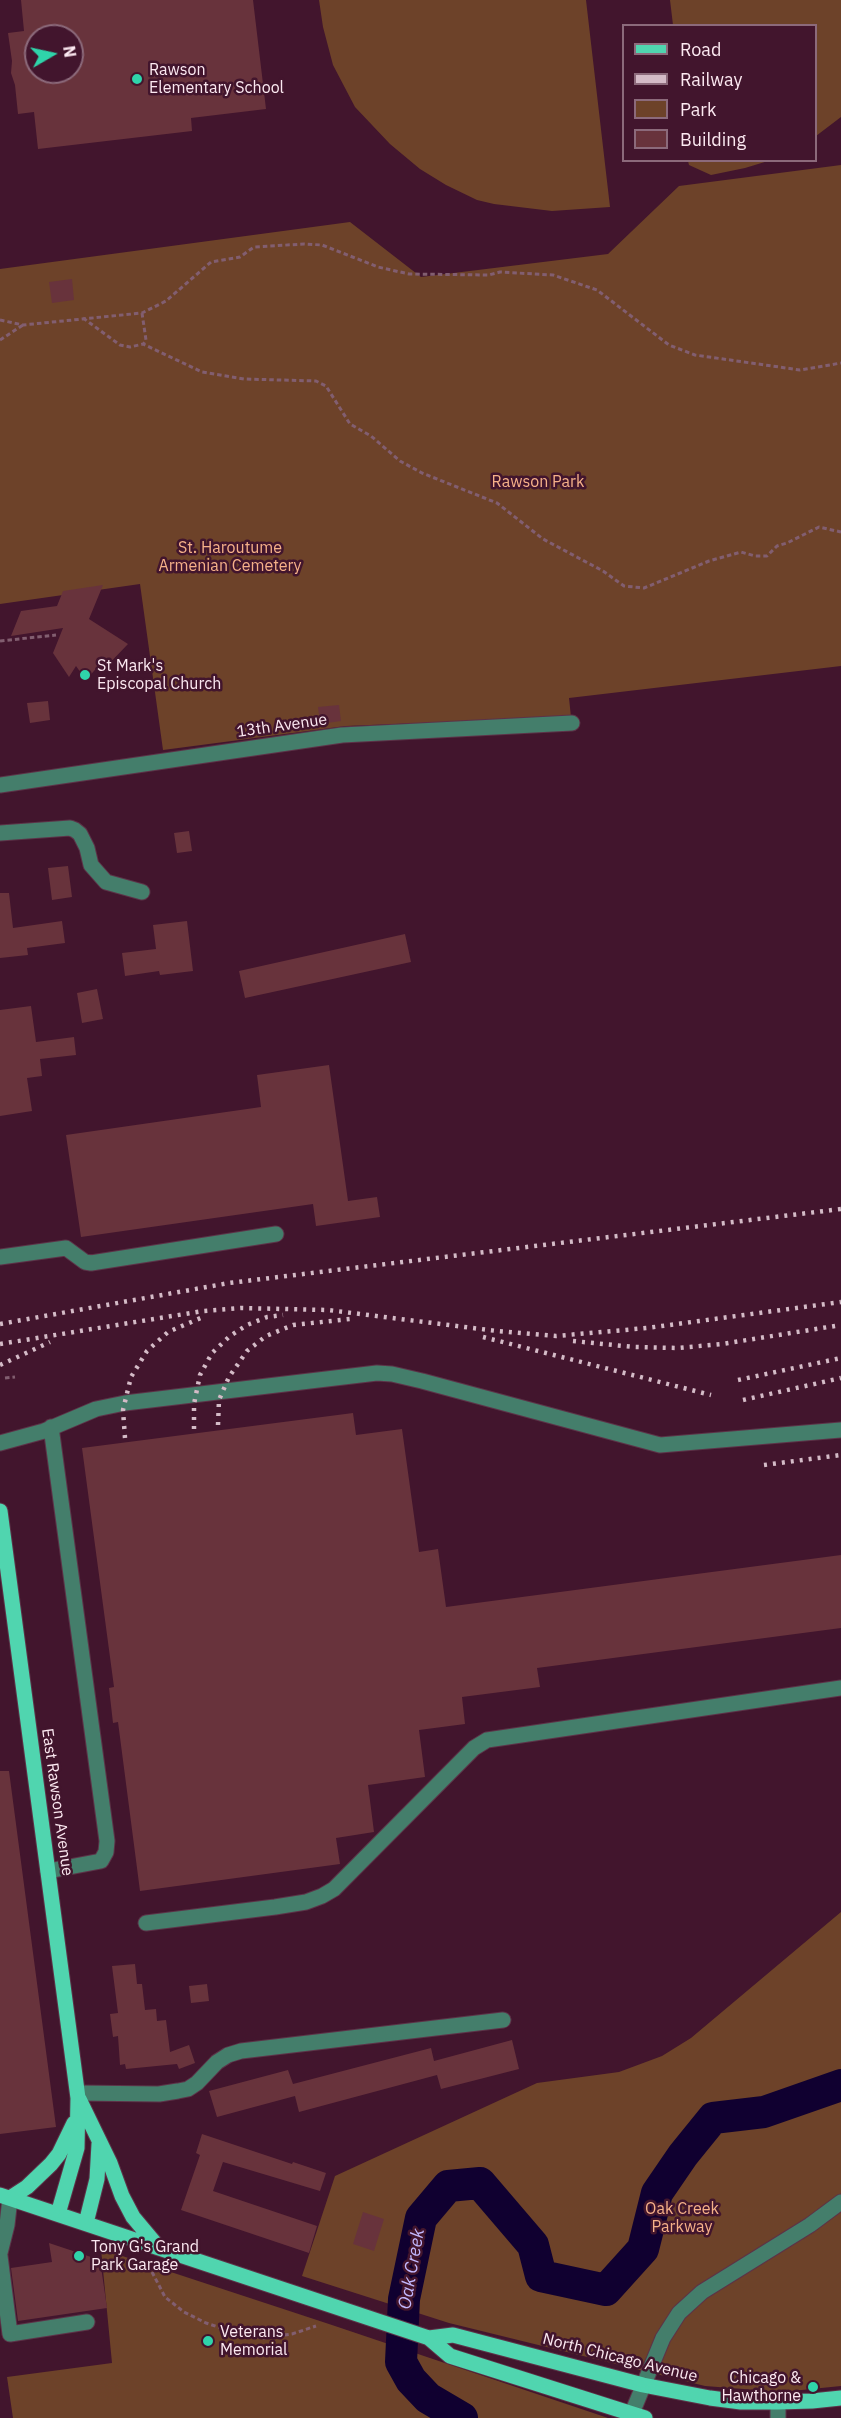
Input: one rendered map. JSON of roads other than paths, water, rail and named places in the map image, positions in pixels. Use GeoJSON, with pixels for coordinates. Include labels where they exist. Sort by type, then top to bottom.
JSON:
{"type":"FeatureCollection","features":[{"type":"Feature","properties":{"kind":"main road","name":"East Rawson Avenue"},"geometry":{"type":"LineString","coordinates":[[0,1511],[78,2096],[77,2148],[58,2214]]}},
{"type":"Feature","properties":{"kind":"main road","name":"East Rawson Avenue"},"geometry":{"type":"LineString","coordinates":[[78,2096],[99,2142],[97,2179],[86,2223]]}},
{"type":"Feature","properties":{"kind":"main road"},"geometry":{"type":"LineString","coordinates":[[5,2197],[27,2187],[51,2164],[59,2154],[76,2117]]}},
{"type":"Feature","properties":{"kind":"main road"},"geometry":{"type":"LineString","coordinates":[[99,2142],[133,2217],[159,2248]]}},
{"type":"Feature","properties":{"kind":"main road","name":"North Chicago Avenue"},"geometry":{"type":"LineString","coordinates":[[5,2197],[424,2336],[450,2356],[636,2417]]}},
{"type":"Feature","properties":{"kind":"main road","name":"North Chicago Avenue"},"geometry":{"type":"LineString","coordinates":[[424,2336],[453,2335],[643,2385],[710,2398],[741,2402],[841,2398]]}},
{"type":"Feature","properties":{"kind":"street","name":"13th Avenue"},"geometry":{"type":"LineString","coordinates":[[0,785],[342,735],[572,723]]}},
{"type":"Feature","properties":{"kind":"street"},"geometry":{"type":"LineString","coordinates":[[0,833],[70,828],[80,834],[87,848],[91,865],[106,882],[142,892]]}},
{"type":"Feature","properties":{"kind":"street"},"geometry":{"type":"LineString","coordinates":[[0,1257],[66,1248],[85,1262],[91,1263],[276,1234]]}},
{"type":"Feature","properties":{"kind":"street"},"geometry":{"type":"LineString","coordinates":[[0,1443],[51,1427],[96,1409],[125,1403],[377,1373],[422,1381],[660,1445],[841,1430]]}},
{"type":"Feature","properties":{"kind":"street"},"geometry":{"type":"LineString","coordinates":[[48,1870],[102,1862],[106,1852],[51,1427]]}},
{"type":"Feature","properties":{"kind":"street"},"geometry":{"type":"LineString","coordinates":[[146,1923],[275,1907],[306,1902],[322,1896],[334,1889],[474,1748],[487,1740],[841,1688]]}},
{"type":"Feature","properties":{"kind":"street"},"geometry":{"type":"LineString","coordinates":[[78,2096],[159,2094],[188,2089],[217,2062],[241,2051],[503,2020]]}},
{"type":"Feature","properties":{"kind":"street"},"geometry":{"type":"LineString","coordinates":[[5,2197],[7,2225],[0,2254],[10,2334],[87,2322]]}},
{"type":"Feature","properties":{"kind":"street"},"geometry":{"type":"LineString","coordinates":[[636,2417],[643,2385],[663,2338],[679,2313],[702,2292],[810,2225],[841,2202]]}},
{"type":"Feature","properties":{"kind":"street"},"geometry":{"type":"LineString","coordinates":[[778,2402],[778,2418]]}},
{"type":"Feature","properties":{"kind":"waterway","name":"Oak Creek"},"geometry":{"type":"LineString","coordinates":[[462,2418],[428,2398],[411,2380],[401,2362],[404,2299],[421,2218],[448,2186],[480,2183],[533,2245],[541,2276],[606,2290],[643,2249],[657,2193],[683,2155],[713,2118],[764,2112],[841,2085]]}},
{"type":"Feature","properties":{"kind":"railway"},"geometry":{"type":"LineString","coordinates":[[0,1324],[229,1283],[841,1209]]}},
{"type":"Feature","properties":{"kind":"railway"},"geometry":{"type":"LineString","coordinates":[[0,1344],[203,1311],[241,1308],[328,1310],[556,1336],[647,1328],[841,1302]]}},
{"type":"Feature","properties":{"kind":"railway"},"geometry":{"type":"LineString","coordinates":[[194,1429],[194,1404],[200,1375],[212,1353],[230,1336],[247,1325],[267,1317],[283,1315]]}},
{"type":"Feature","properties":{"kind":"railway"},"geometry":{"type":"LineString","coordinates":[[125,1438],[123,1410],[131,1377],[147,1351],[168,1332],[203,1317]]}},
{"type":"Feature","properties":{"kind":"railway"},"geometry":{"type":"LineString","coordinates":[[218,1425],[219,1400],[229,1377],[247,1351],[266,1336],[293,1325],[350,1319]]}},
{"type":"Feature","properties":{"kind":"railway"},"geometry":{"type":"LineString","coordinates":[[573,1341],[634,1347],[678,1348],[722,1344],[841,1325]]}},
{"type":"Feature","properties":{"kind":"railway"},"geometry":{"type":"LineString","coordinates":[[483,1337],[711,1395]]}},
{"type":"Feature","properties":{"kind":"railway"},"geometry":{"type":"LineString","coordinates":[[0,1365],[50,1342]]}},
{"type":"Feature","properties":{"kind":"railway"},"geometry":{"type":"LineString","coordinates":[[738,1380],[841,1358]]}},
{"type":"Feature","properties":{"kind":"railway"},"geometry":{"type":"LineString","coordinates":[[743,1400],[841,1378]]}},
{"type":"Feature","properties":{"kind":"railway"},"geometry":{"type":"LineString","coordinates":[[764,1465],[841,1455]]}},
{"type":"Feature","properties":{"kind":"place","name":"Rawson Elementary School"},"geometry":{"type":"Point","coordinates":[137,79]}},
{"type":"Feature","properties":{"kind":"place","name":"St Mark's Episcopal Church"},"geometry":{"type":"Point","coordinates":[85,675]}},
{"type":"Feature","properties":{"kind":"place","name":"Tony G's Grand Park Garage"},"geometry":{"type":"Point","coordinates":[79,2256]}},
{"type":"Feature","properties":{"kind":"place","name":"Veterans Memorial"},"geometry":{"type":"Point","coordinates":[208,2341]}},
{"type":"Feature","properties":{"kind":"place","name":"Chicago & Hawthorne"},"geometry":{"type":"Point","coordinates":[813,2387]}},
{"type":"Feature","properties":{"kind":"park label","name":"Rawson Park"},"geometry":{"type":"Point","coordinates":[538,482]}},
{"type":"Feature","properties":{"kind":"park label","name":"St. Haroutume Armenian Cemetery"},"geometry":{"type":"Point","coordinates":[230,557]}},
{"type":"Feature","properties":{"kind":"park label","name":"Oak Creek Parkway"},"geometry":{"type":"Point","coordinates":[682,2218]}}]}
